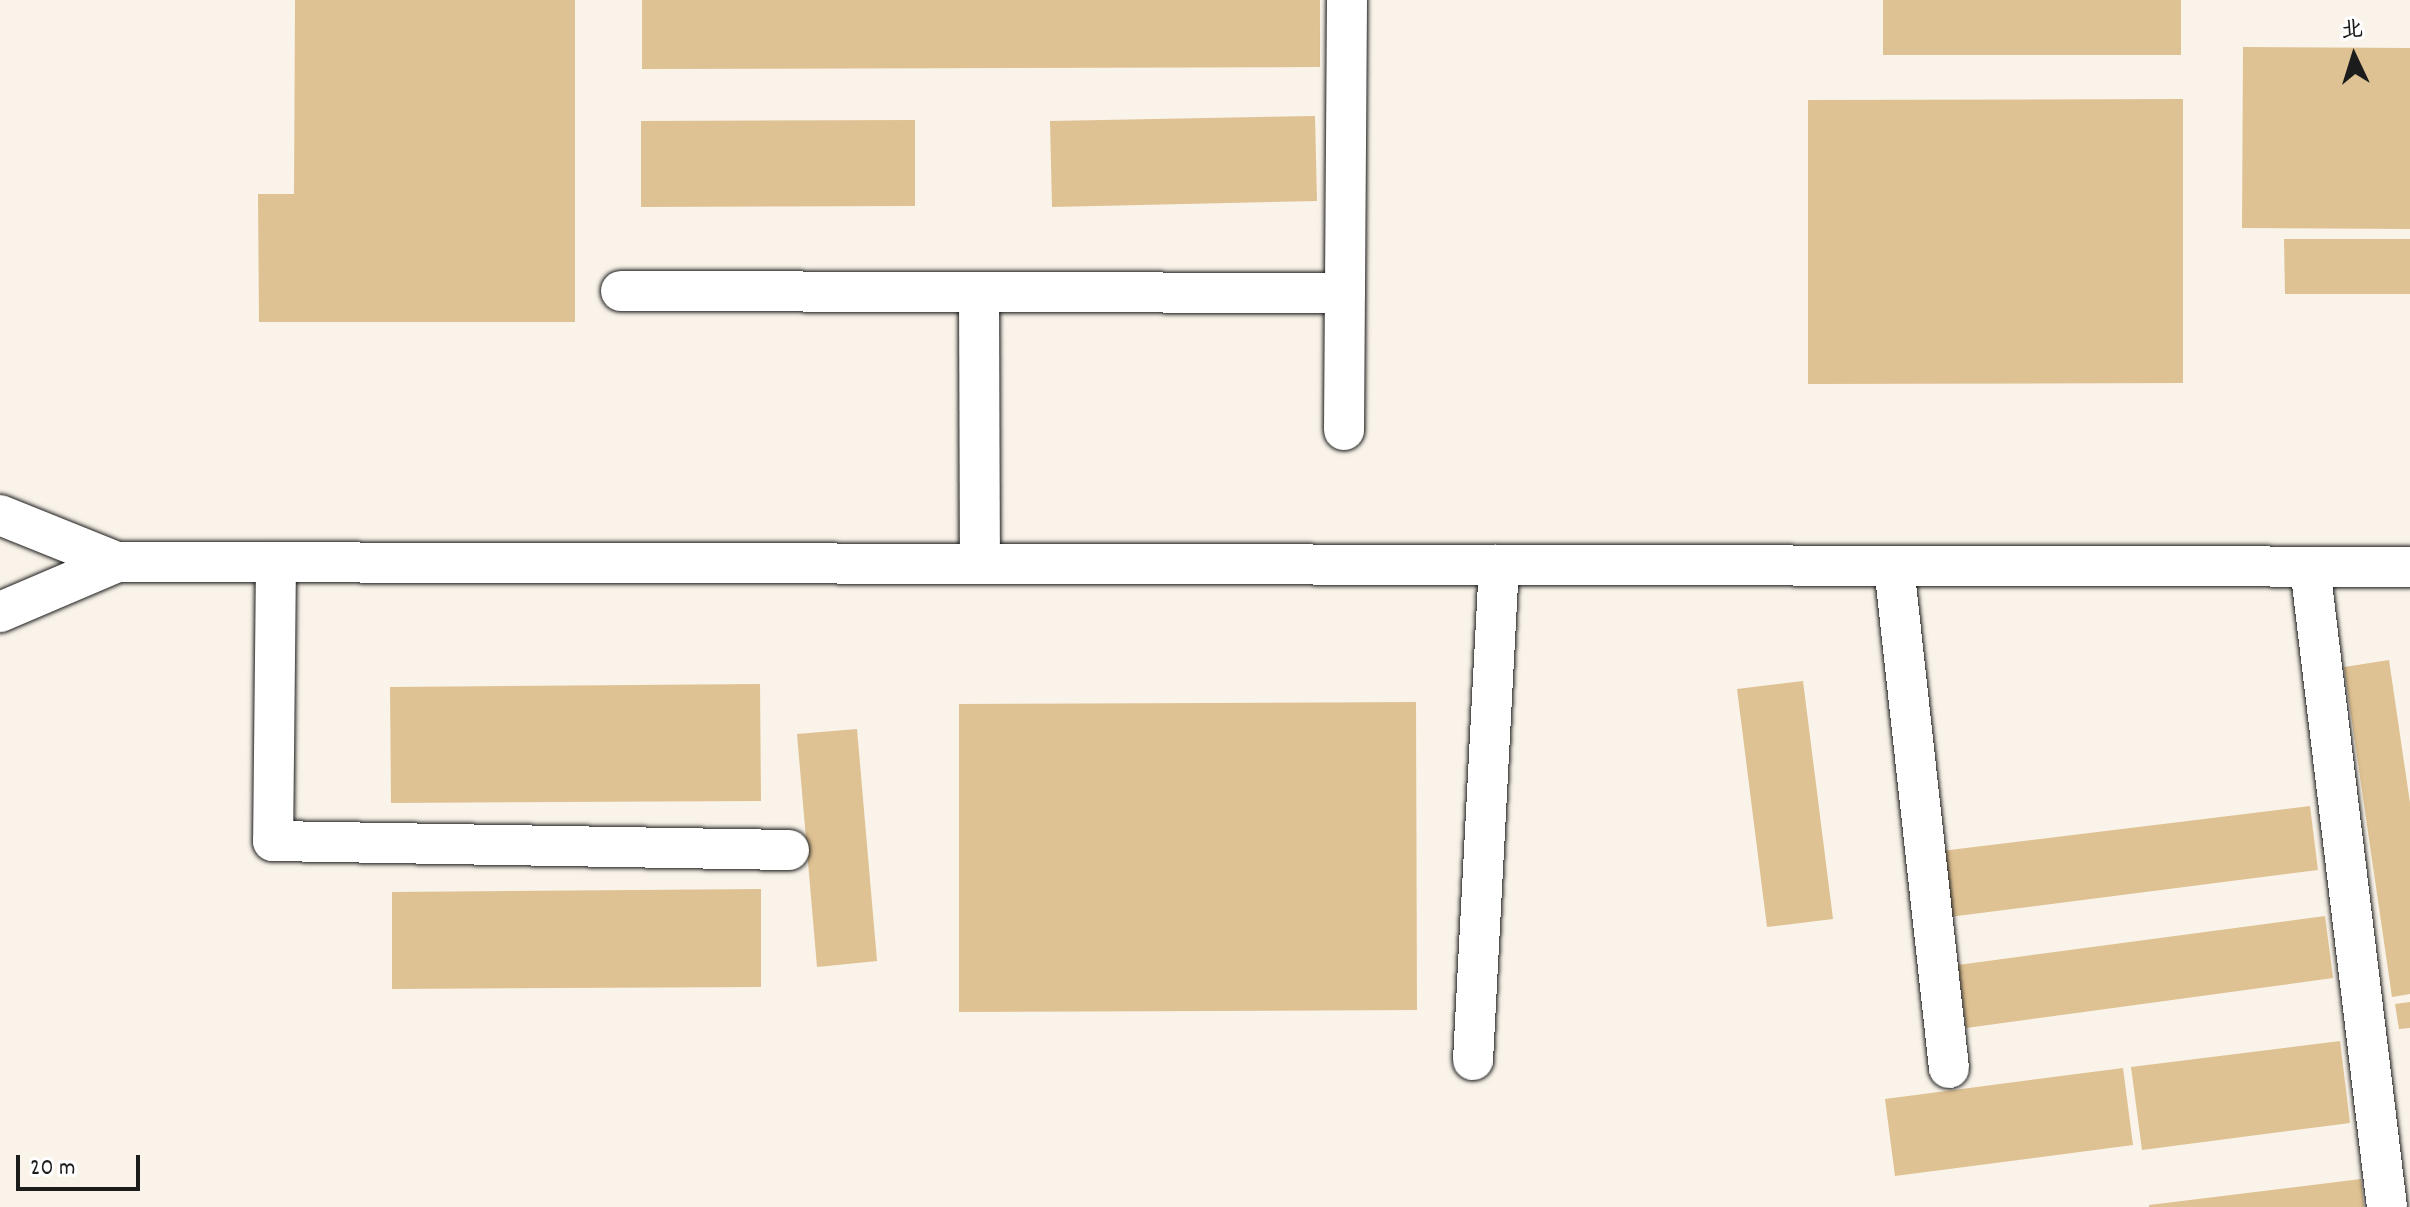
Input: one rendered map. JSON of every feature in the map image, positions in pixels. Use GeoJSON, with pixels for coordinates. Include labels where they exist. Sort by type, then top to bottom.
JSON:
{"type":"FeatureCollection","features":[{"type":"Feature","properties":{"kind":"street"},"geometry":{"type":"LineString","coordinates":[[1344,430],[1347,0]]}},
{"type":"Feature","properties":{"kind":"street"},"geometry":{"type":"LineString","coordinates":[[621,291],[1345,293]]}},
{"type":"Feature","properties":{"kind":"street"},"geometry":{"type":"LineString","coordinates":[[979,292],[980,564]]}},
{"type":"Feature","properties":{"kind":"street"},"geometry":{"type":"LineString","coordinates":[[0,515],[117,562],[2410,567]]}},
{"type":"Feature","properties":{"kind":"street"},"geometry":{"type":"LineString","coordinates":[[0,612],[117,562]]}},
{"type":"Feature","properties":{"kind":"street"},"geometry":{"type":"LineString","coordinates":[[276,562],[273,841],[789,850]]}},
{"type":"Feature","properties":{"kind":"street"},"geometry":{"type":"LineString","coordinates":[[1473,1060],[1499,565]]}},
{"type":"Feature","properties":{"kind":"street"},"geometry":{"type":"LineString","coordinates":[[1894,566],[1949,1068]]}},
{"type":"Feature","properties":{"kind":"street"},"geometry":{"type":"LineString","coordinates":[[2310,567],[2387,1207]]}},
{"type":"Feature","properties":{"kind":"building"},"geometry":{"type":"Polygon","coordinates":[[[295,0],[575,0],[575,322],[259,322],[258,194],[294,194],[295,0]]]}},
{"type":"Feature","properties":{"kind":"building"},"geometry":{"type":"Polygon","coordinates":[[[642,0],[1320,0],[1320,67],[642,69],[642,0]]]}},
{"type":"Feature","properties":{"kind":"building"},"geometry":{"type":"Polygon","coordinates":[[[1883,0],[2181,0],[2181,55],[1883,55],[1883,0]]]}},
{"type":"Feature","properties":{"kind":"building"},"geometry":{"type":"Polygon","coordinates":[[[2243,47],[2410,48],[2410,229],[2242,228],[2243,47]]]}},
{"type":"Feature","properties":{"kind":"building"},"geometry":{"type":"Polygon","coordinates":[[[2183,99],[2183,383],[1808,384],[1808,100],[2183,99]]]}},
{"type":"Feature","properties":{"kind":"building"},"geometry":{"type":"Polygon","coordinates":[[[1315,116],[1317,201],[1052,207],[1050,121],[1315,116]]]}},
{"type":"Feature","properties":{"kind":"building"},"geometry":{"type":"Polygon","coordinates":[[[915,120],[915,206],[641,207],[641,121],[915,120]]]}},
{"type":"Feature","properties":{"kind":"building"},"geometry":{"type":"Polygon","coordinates":[[[2284,239],[2410,239],[2410,294],[2285,294],[2284,239]]]}},
{"type":"Feature","properties":{"kind":"building"},"geometry":{"type":"Polygon","coordinates":[[[2389,660],[2410,803],[2410,994],[2392,997],[2344,667],[2389,660]]]}},
{"type":"Feature","properties":{"kind":"building"},"geometry":{"type":"Polygon","coordinates":[[[1803,681],[1833,919],[1767,927],[1737,689],[1803,681]]]}},
{"type":"Feature","properties":{"kind":"building"},"geometry":{"type":"Polygon","coordinates":[[[760,684],[761,801],[391,803],[390,687],[760,684]]]}},
{"type":"Feature","properties":{"kind":"building"},"geometry":{"type":"Polygon","coordinates":[[[1416,702],[1417,1010],[959,1012],[959,704],[1416,702]]]}},
{"type":"Feature","properties":{"kind":"building"},"geometry":{"type":"Polygon","coordinates":[[[857,729],[877,961],[817,967],[797,734],[857,729]]]}},
{"type":"Feature","properties":{"kind":"building"},"geometry":{"type":"Polygon","coordinates":[[[2310,806],[2318,870],[1949,917],[1941,851],[2310,806]]]}},
{"type":"Feature","properties":{"kind":"building"},"geometry":{"type":"Polygon","coordinates":[[[761,889],[761,987],[392,989],[392,892],[761,889]]]}},
{"type":"Feature","properties":{"kind":"building"},"geometry":{"type":"Polygon","coordinates":[[[2325,916],[2333,978],[1966,1028],[1958,965],[2325,916]]]}},
{"type":"Feature","properties":{"kind":"building"},"geometry":{"type":"Polygon","coordinates":[[[2410,1002],[2410,1028],[2399,1029],[2395,1004],[2410,1002]]]}},
{"type":"Feature","properties":{"kind":"building"},"geometry":{"type":"Polygon","coordinates":[[[2340,1041],[2350,1123],[2142,1150],[2131,1067],[2340,1041]]]}},
{"type":"Feature","properties":{"kind":"building"},"geometry":{"type":"Polygon","coordinates":[[[2123,1068],[2133,1145],[1895,1176],[1885,1099],[2123,1068]]]}},
{"type":"Feature","properties":{"kind":"building"},"geometry":{"type":"Polygon","coordinates":[[[2361,1179],[2364,1207],[2149,1207],[2149,1205],[2361,1179]]]}}]}
